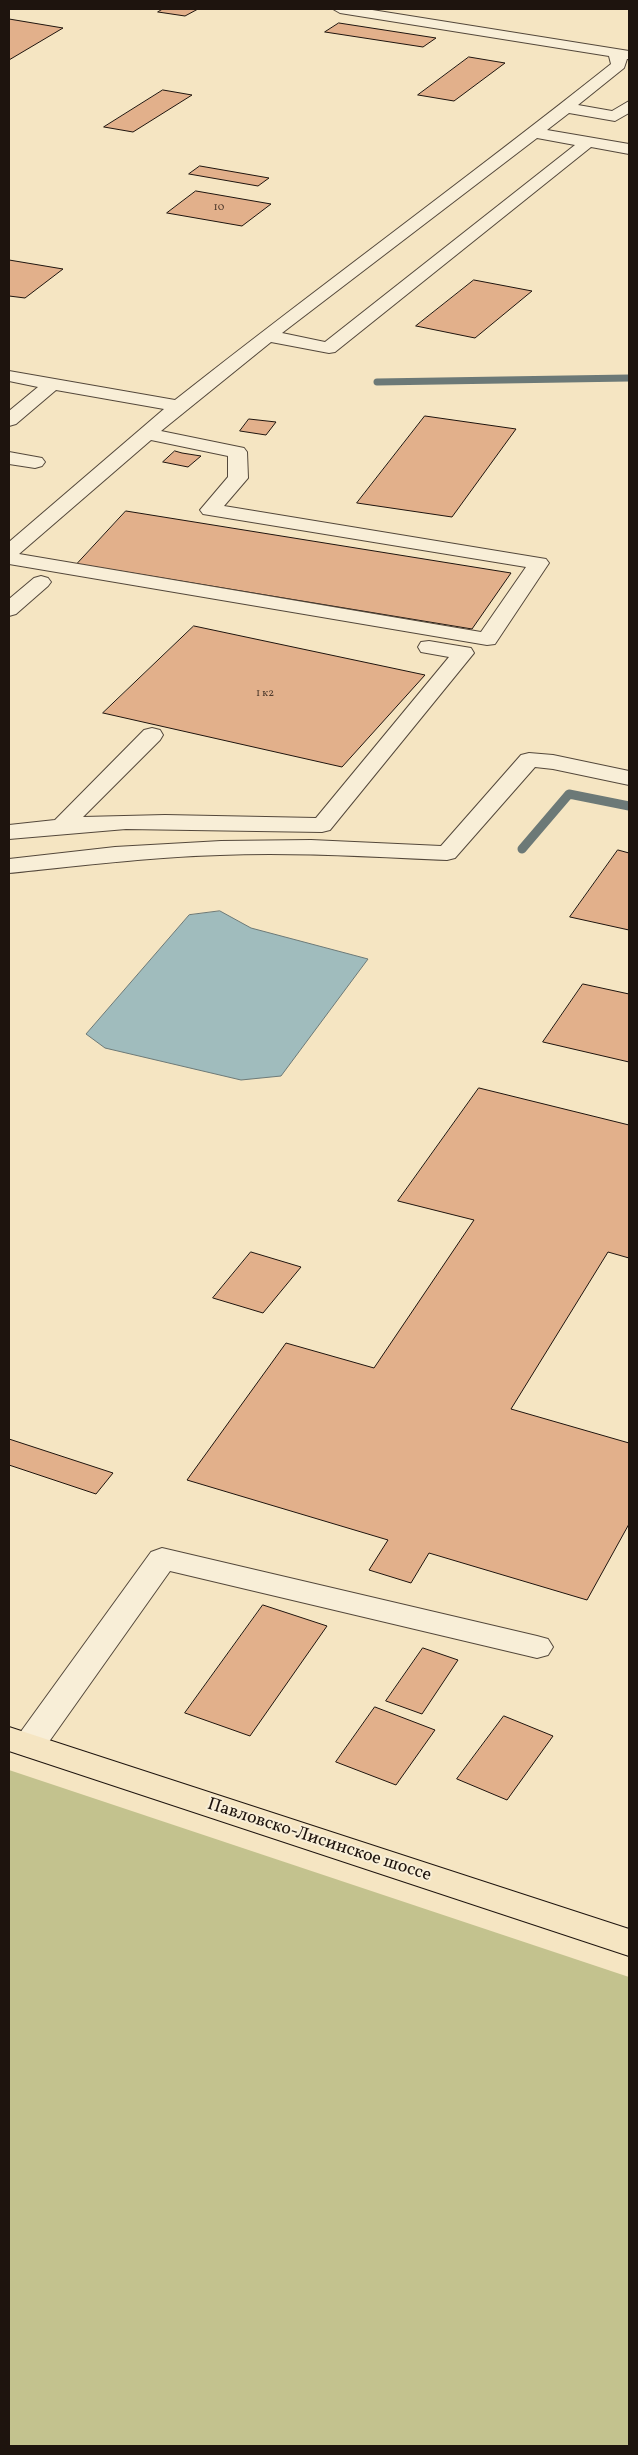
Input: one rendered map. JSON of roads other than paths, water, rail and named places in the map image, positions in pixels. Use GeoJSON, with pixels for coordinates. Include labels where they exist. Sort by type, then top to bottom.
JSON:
{"type":"FeatureCollection","features":[{"type":"Feature","properties":{"kind":"main road","name":"Павловско-Лисинское шоссе"},"geometry":{"type":"LineString","coordinates":[[19,1742],[629,1943]]}},
{"type":"Feature","properties":{"kind":"lane"},"geometry":{"type":"LineString","coordinates":[[9,552],[148,434],[178,406],[267,336],[503,158],[619,65],[621,53],[340,9]]}},
{"type":"Feature","properties":{"kind":"lane"},"geometry":{"type":"LineString","coordinates":[[566,108],[616,116],[629,106]]}},
{"type":"Feature","properties":{"kind":"lane"},"geometry":{"type":"LineString","coordinates":[[534,133],[629,150]]}},
{"type":"Feature","properties":{"kind":"lane"},"geometry":{"type":"LineString","coordinates":[[267,336],[329,348],[559,167],[588,142]]}},
{"type":"Feature","properties":{"kind":"lane"},"geometry":{"type":"LineString","coordinates":[[503,158],[522,161]]}},
{"type":"Feature","properties":{"kind":"lane"},"geometry":{"type":"LineString","coordinates":[[540,164],[559,167]]}},
{"type":"Feature","properties":{"kind":"lane"},"geometry":{"type":"LineString","coordinates":[[9,376],[178,406]]}},
{"type":"Feature","properties":{"kind":"lane"},"geometry":{"type":"LineString","coordinates":[[9,420],[52,384]]}},
{"type":"Feature","properties":{"kind":"lane"},"geometry":{"type":"LineString","coordinates":[[9,558],[487,638],[539,564],[210,510],[238,478],[237,452],[148,434]]}},
{"type":"Feature","properties":{"kind":"lane"},"geometry":{"type":"LineString","coordinates":[[9,458],[35,462]]}},
{"type":"Feature","properties":{"kind":"lane"},"geometry":{"type":"LineString","coordinates":[[9,576],[463,653],[322,825],[188,821],[64,824],[9,832]]}},
{"type":"Feature","properties":{"kind":"lane"},"geometry":{"type":"LineString","coordinates":[[9,610],[40,582]]}},
{"type":"Feature","properties":{"kind":"lane"},"geometry":{"type":"LineString","coordinates":[[64,824],[152,735]]}},
{"type":"Feature","properties":{"kind":"lane"},"geometry":{"type":"LineString","coordinates":[[9,866],[53,860],[184,849],[291,847],[447,853],[530,760],[553,762],[629,778]]}},
{"type":"Feature","properties":{"kind":"lane"},"geometry":{"type":"LineString","coordinates":[[19,1742],[162,1559],[537,1647]]}},
{"type":"Feature","properties":{"kind":"water"},"geometry":{"type":"Polygon","coordinates":[[[220,911],[251,928],[368,959],[281,1076],[241,1080],[105,1048],[86,1034],[189,915],[220,911]]]}},
{"type":"Feature","properties":{"kind":"waterway"},"geometry":{"type":"LineString","coordinates":[[377,382],[629,378]]}},
{"type":"Feature","properties":{"kind":"waterway"},"geometry":{"type":"LineString","coordinates":[[522,849],[569,794],[629,806]]}}]}
